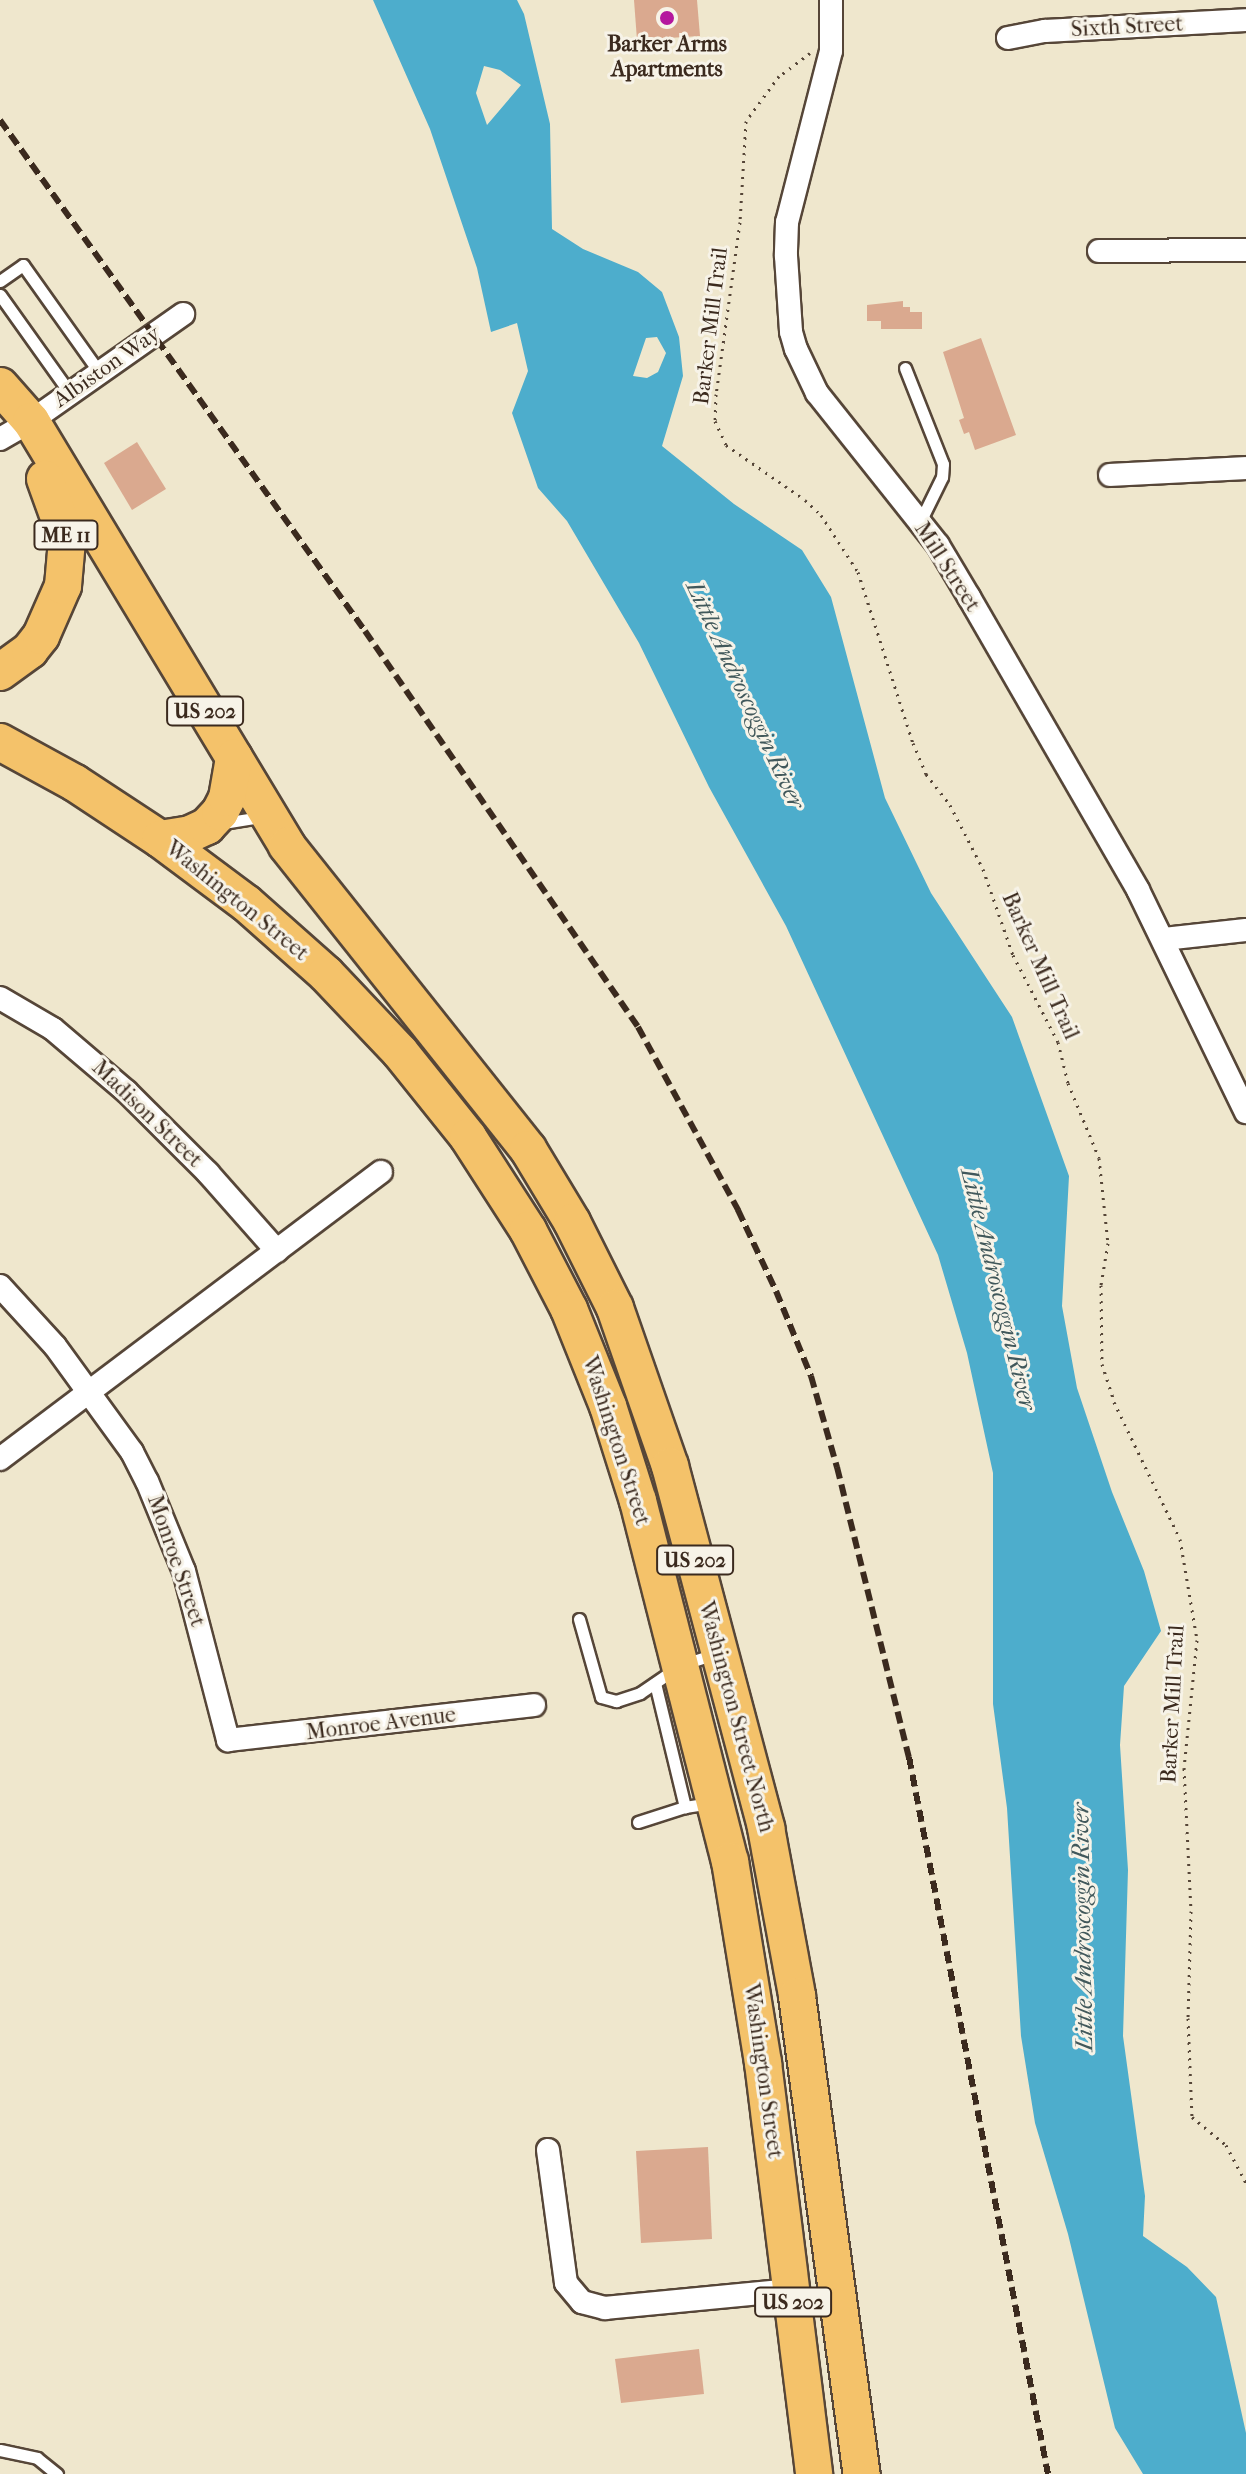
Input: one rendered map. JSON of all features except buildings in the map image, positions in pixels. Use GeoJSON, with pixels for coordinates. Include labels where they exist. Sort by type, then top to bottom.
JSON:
{"type":"FeatureCollection","features":[{"type":"Feature","properties":{"kind":"highway","name":"ME 11"},"geometry":{"type":"LineString","coordinates":[[0,387],[16,430],[61,517],[67,540],[67,566],[58,602],[41,636],[30,650],[0,672]]}},
{"type":"Feature","properties":{"kind":"highway","name":"US 202"},"geometry":{"type":"LineString","coordinates":[[16,430],[234,758],[268,815]]}},
{"type":"Feature","properties":{"kind":"highway","name":"Washington Street"},"geometry":{"type":"LineString","coordinates":[[2,747],[75,783],[160,839],[246,903],[326,974],[400,1052],[489,1168],[542,1256],[587,1348],[638,1501],[668,1674],[700,1804],[745,1938],[814,2474]]}},
{"type":"Feature","properties":{"kind":"highway"},"geometry":{"type":"LineString","coordinates":[[160,839],[190,834],[207,826],[227,798],[234,758]]}},
{"type":"Feature","properties":{"kind":"highway","name":"Washington Street North"},"geometry":{"type":"LineString","coordinates":[[268,815],[330,905],[528,1149],[572,1222],[615,1308],[670,1466],[766,1828],[786,1931],[862,2474]]}},
{"type":"Feature","properties":{"kind":"street","name":"Mill Street"},"geometry":{"type":"LineString","coordinates":[[831,0],[833,32],[827,73],[787,222],[791,332],[817,393],[920,522],[969,597],[1164,939],[1246,1112]]}},
{"type":"Feature","properties":{"kind":"street","name":"Sixth Street"},"geometry":{"type":"LineString","coordinates":[[1008,38],[1045,31],[1246,20]]}},
{"type":"Feature","properties":{"kind":"street"},"geometry":{"type":"LineString","coordinates":[[1099,251],[1246,250]]}},
{"type":"Feature","properties":{"kind":"street","name":"Albiston Way"},"geometry":{"type":"LineString","coordinates":[[16,430],[183,314]]}},
{"type":"Feature","properties":{"kind":"street"},"geometry":{"type":"LineString","coordinates":[[1110,475],[1246,468]]}},
{"type":"Feature","properties":{"kind":"street"},"geometry":{"type":"LineString","coordinates":[[1164,939],[1246,930]]}},
{"type":"Feature","properties":{"kind":"street","name":"Madison Street"},"geometry":{"type":"LineString","coordinates":[[0,998],[53,1029],[127,1092],[208,1173],[277,1251]]}},
{"type":"Feature","properties":{"kind":"street"},"geometry":{"type":"LineString","coordinates":[[0,1459],[381,1172]]}},
{"type":"Feature","properties":{"kind":"street","name":"Monroe Street"},"geometry":{"type":"LineString","coordinates":[[0,1286],[33,1319],[132,1452],[166,1520],[192,1599],[228,1740]]}},
{"type":"Feature","properties":{"kind":"street","name":"Monroe Avenue"},"geometry":{"type":"LineString","coordinates":[[228,1740],[534,1705]]}},
{"type":"Feature","properties":{"kind":"street"},"geometry":{"type":"LineString","coordinates":[[548,2150],[564,2272],[572,2294],[582,2302],[605,2308],[791,2290]]}},
{"type":"Feature","properties":{"kind":"lane"},"geometry":{"type":"LineString","coordinates":[[0,281],[23,265],[99,372]]}},
{"type":"Feature","properties":{"kind":"lane"},"geometry":{"type":"LineString","coordinates":[[0,295],[70,393]]}},
{"type":"Feature","properties":{"kind":"lane"},"geometry":{"type":"LineString","coordinates":[[905,368],[943,464],[933,499],[920,522]]}},
{"type":"Feature","properties":{"kind":"lane"},"geometry":{"type":"LineString","coordinates":[[207,826],[268,815]]}},
{"type":"Feature","properties":{"kind":"lane"},"geometry":{"type":"LineString","coordinates":[[579,1619],[601,1697],[616,1701],[640,1693],[668,1674],[720,1653]]}},
{"type":"Feature","properties":{"kind":"lane"},"geometry":{"type":"LineString","coordinates":[[638,1822],[700,1804]]}},
{"type":"Feature","properties":{"kind":"lane"},"geometry":{"type":"LineString","coordinates":[[0,2450],[37,2458],[57,2474]]}},
{"type":"Feature","properties":{"kind":"path","name":"Barker Mill Trail"},"geometry":{"type":"LineString","coordinates":[[833,32],[779,76],[746,121],[740,222],[715,421],[726,445],[805,500],[821,515],[858,572],[913,743],[926,774],[950,805],[983,869],[1013,955],[1058,1042],[1068,1083],[1099,1158],[1108,1243],[1101,1285],[1102,1364],[1114,1402],[1180,1539],[1197,1640],[1184,1768],[1191,1911],[1188,2018],[1192,2117],[1226,2145],[1246,2183]]}},
{"type":"Feature","properties":{"kind":"water","name":"Little Androscoggin River"},"geometry":{"type":"Polygon","coordinates":[[[373,0],[517,0],[524,14],[550,124],[552,229],[583,249],[638,272],[662,292],[679,337],[683,376],[662,446],[734,504],[802,550],[831,597],[885,798],[931,893],[1012,1017],[1069,1176],[1062,1306],[1077,1388],[1112,1492],[1144,1571],[1161,1631],[1124,1686],[1120,1745],[1128,1870],[1123,2036],[1145,2196],[1143,2236],[1187,2267],[1216,2297],[1246,2433],[1246,2474],[1143,2474],[1115,2428],[1068,2234],[1035,2123],[1021,2036],[1007,1808],[993,1704],[993,1473],[967,1353],[938,1255],[786,926],[709,787],[639,643],[567,521],[538,488],[512,413],[528,371],[517,323],[491,332],[477,268],[430,129],[373,0]],[[484,66],[476,93],[487,125],[521,85],[500,70],[484,66]],[[657,337],[646,338],[633,376],[647,378],[658,372],[666,353],[657,337]]]}},
{"type":"Feature","properties":{"kind":"railway"},"geometry":{"type":"LineString","coordinates":[[0,120],[365,631],[638,1027],[738,1210],[776,1291],[811,1376],[837,1467],[909,1757],[1048,2474]]}},
{"type":"Feature","properties":{"kind":"place","name":"Barker Arms Apartments"},"geometry":{"type":"Point","coordinates":[667,18]}}]}
